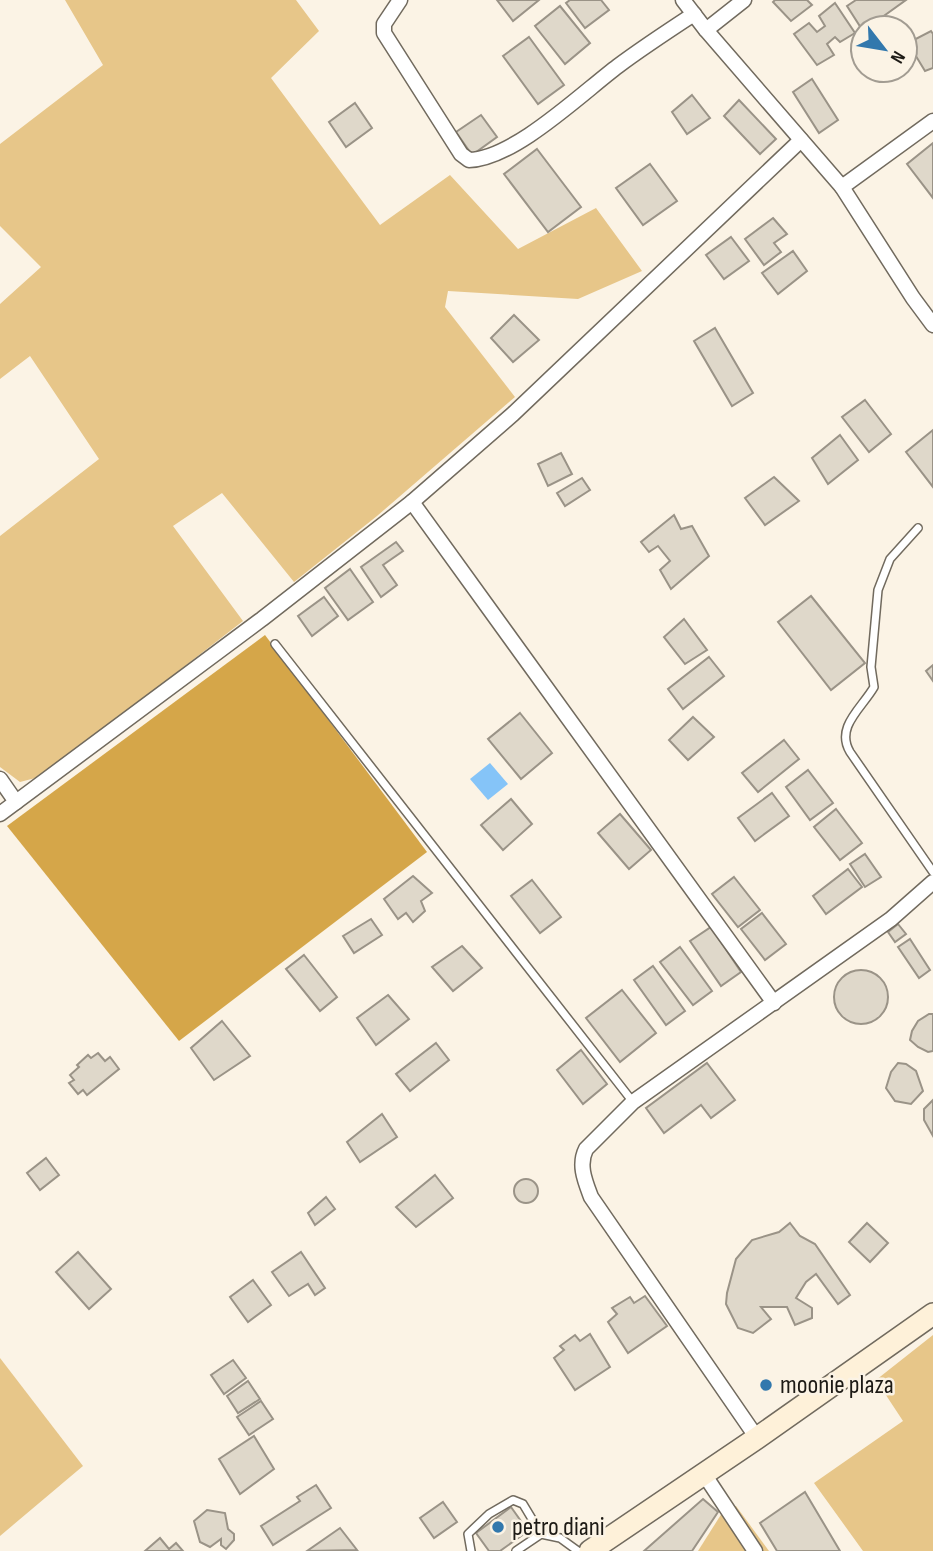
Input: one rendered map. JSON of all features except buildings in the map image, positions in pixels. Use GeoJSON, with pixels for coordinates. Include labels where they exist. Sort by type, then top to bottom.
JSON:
{"type":"FeatureCollection","features":[{"type":"Feature","properties":{"kind":"main road"},"geometry":{"type":"LineString","coordinates":[[590,1551],[933,1314]]}},
{"type":"Feature","properties":{"kind":"street"},"geometry":{"type":"LineString","coordinates":[[400,0],[384,24],[384,33],[461,154],[469,160],[491,157],[547,124],[618,66],[694,14]]}},
{"type":"Feature","properties":{"kind":"street"},"geometry":{"type":"LineString","coordinates":[[683,0],[842,187],[933,325]]}},
{"type":"Feature","properties":{"kind":"street"},"geometry":{"type":"LineString","coordinates":[[706,30],[744,0]]}},
{"type":"Feature","properties":{"kind":"street"},"geometry":{"type":"LineString","coordinates":[[842,187],[933,121]]}},
{"type":"Feature","properties":{"kind":"street"},"geometry":{"type":"LineString","coordinates":[[0,814],[262,619],[412,502],[513,414],[801,140]]}},
{"type":"Feature","properties":{"kind":"street"},"geometry":{"type":"LineString","coordinates":[[412,502],[774,1003]]}},
{"type":"Feature","properties":{"kind":"street"},"geometry":{"type":"LineString","coordinates":[[0,779],[16,802]]}},
{"type":"Feature","properties":{"kind":"street"},"geometry":{"type":"LineString","coordinates":[[757,1438],[590,1197],[583,1170],[583,1155],[633,1102],[891,919],[933,882]]}},
{"type":"Feature","properties":{"kind":"street"},"geometry":{"type":"LineString","coordinates":[[704,1474],[755,1551]]}},
{"type":"Feature","properties":{"kind":"lane"},"geometry":{"type":"LineString","coordinates":[[918,528],[890,559],[884,571],[878,590],[871,667],[873,687],[856,709],[844,734],[850,752],[933,872]]}},
{"type":"Feature","properties":{"kind":"lane"},"geometry":{"type":"LineString","coordinates":[[275,644],[633,1102]]}},
{"type":"Feature","properties":{"kind":"lane"},"geometry":{"type":"LineString","coordinates":[[471,1551],[468,1534],[489,1514],[513,1500],[523,1504],[541,1534]]}},
{"type":"Feature","properties":{"kind":"lane"},"geometry":{"type":"LineString","coordinates":[[516,1551],[541,1534],[560,1538],[578,1551]]}},
{"type":"Feature","properties":{"kind":"shaded area"},"geometry":{"type":"Polygon","coordinates":[[[65,0],[296,0],[319,31],[271,78],[380,225],[450,175],[518,249],[596,208],[642,271],[578,299],[448,291],[445,307],[515,397],[377,516],[294,582],[222,493],[173,526],[243,621],[43,776],[20,782],[0,767],[0,536],[99,459],[30,356],[0,379],[0,304],[41,267],[0,226],[0,144],[103,65],[65,0]]]}},
{"type":"Feature","properties":{"kind":"shaded area"},"geometry":{"type":"Polygon","coordinates":[[[265,635],[427,852],[179,1041],[7,826],[265,635]]]}},
{"type":"Feature","properties":{"kind":"shaded area"},"geometry":{"type":"Polygon","coordinates":[[[933,1335],[933,1551],[863,1551],[814,1483],[903,1421],[876,1380],[933,1335]]]}},
{"type":"Feature","properties":{"kind":"shaded area"},"geometry":{"type":"Polygon","coordinates":[[[0,1358],[83,1466],[0,1536],[0,1358]]]}},
{"type":"Feature","properties":{"kind":"shaded area"},"geometry":{"type":"Polygon","coordinates":[[[736,1506],[769,1551],[698,1551],[722,1513],[736,1506]]]}},
{"type":"Feature","properties":{"kind":"water"},"geometry":{"type":"Polygon","coordinates":[[[490,763],[508,784],[488,800],[470,779],[490,763]]]}},
{"type":"Feature","properties":{"kind":"place","name":"moonie plaza"},"geometry":{"type":"Point","coordinates":[766,1385]}},
{"type":"Feature","properties":{"kind":"place","name":"petro diani"},"geometry":{"type":"Point","coordinates":[498,1527]}}]}
